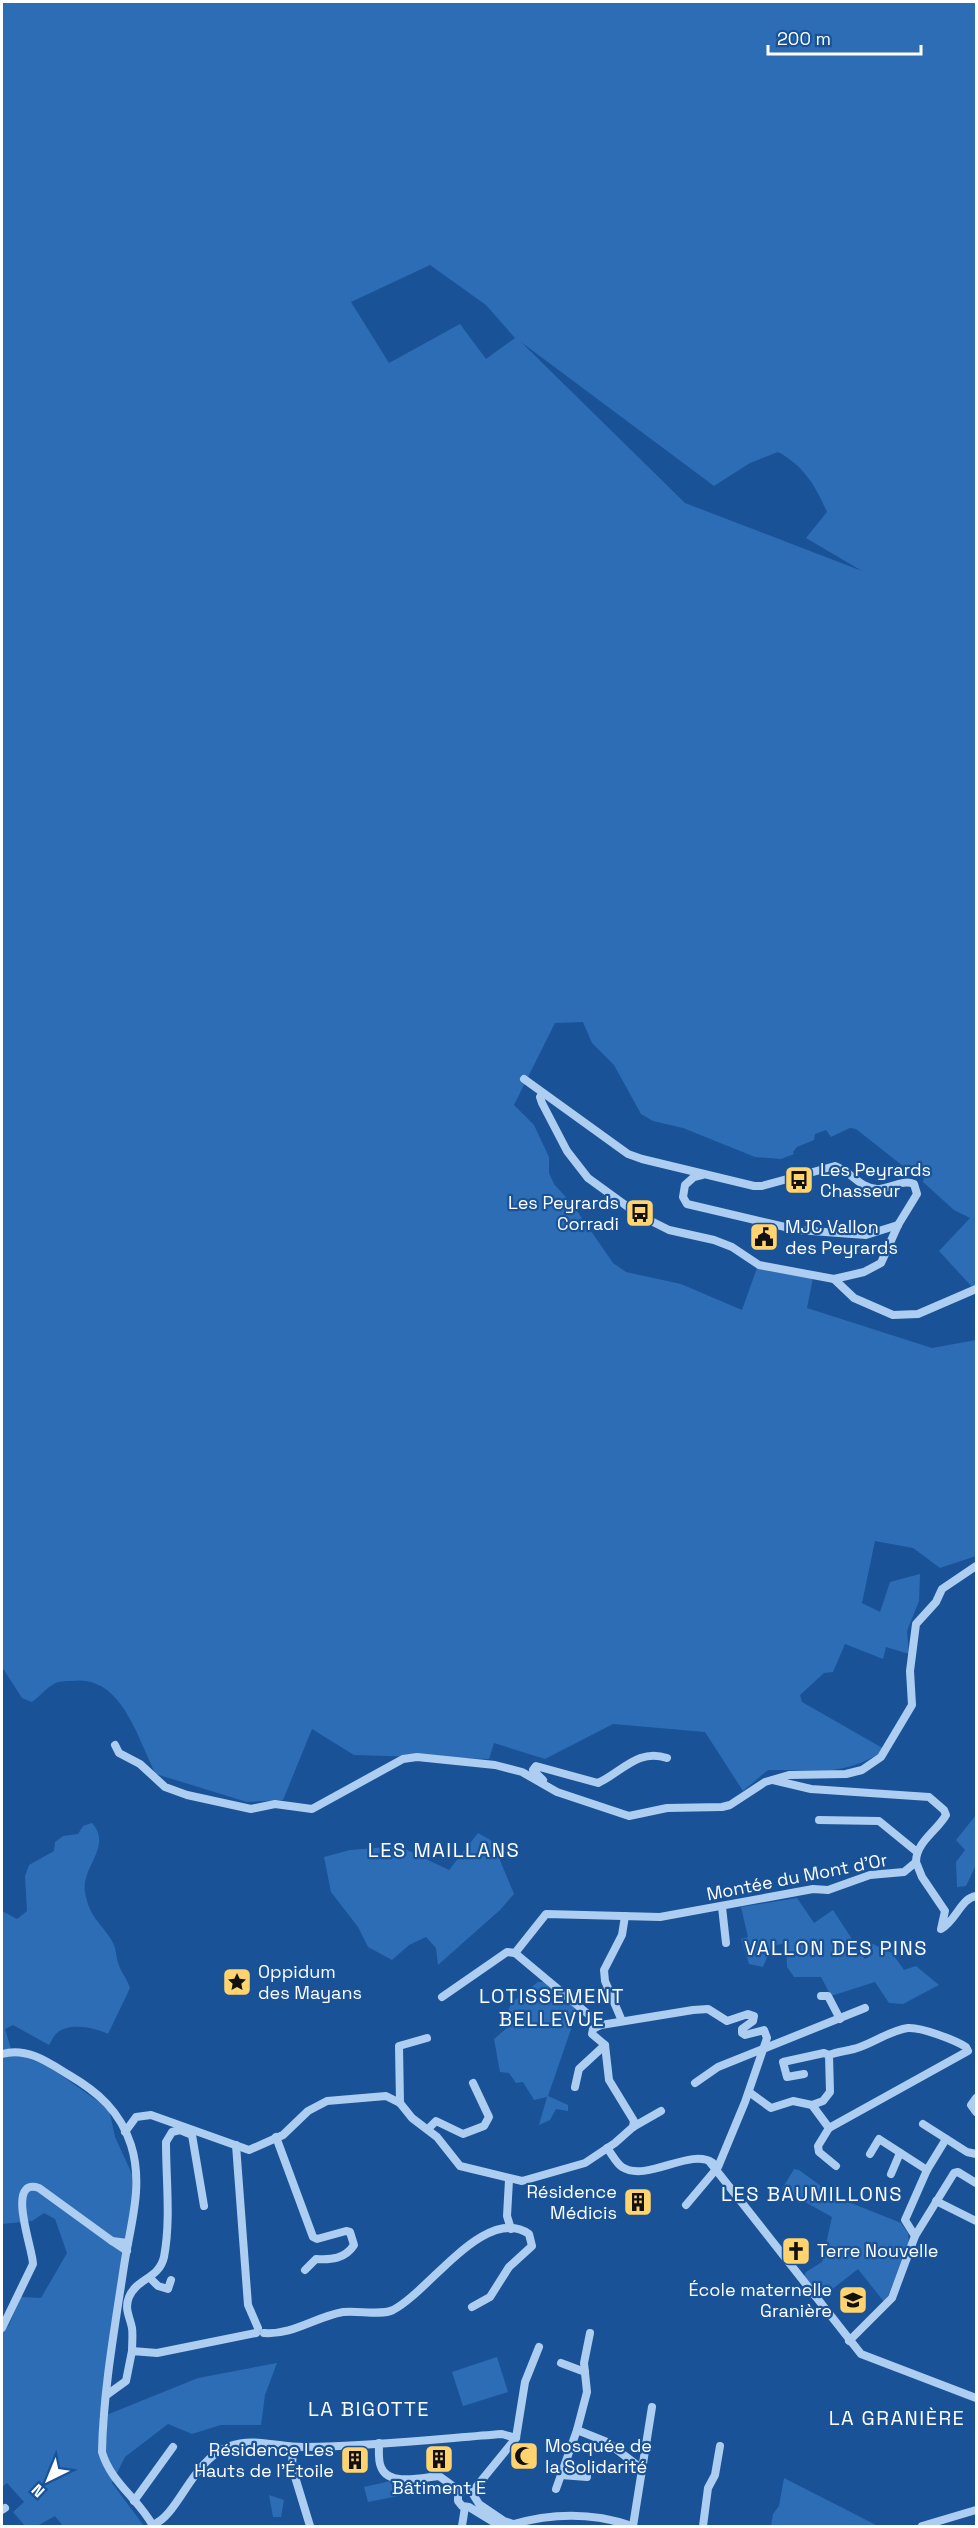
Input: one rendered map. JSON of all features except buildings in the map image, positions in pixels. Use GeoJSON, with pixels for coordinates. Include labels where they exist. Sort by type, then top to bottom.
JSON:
{"type":"FeatureCollection","features":[{"type":"Feature","properties":{"kind":"street"},"geometry":{"type":"LineString","coordinates":[[524,1078],[628,1154],[762,1186],[835,1166],[845,1170],[862,1185],[874,1188],[911,1182],[917,1187],[917,1194],[898,1225],[883,1259],[876,1267],[834,1279],[759,1265],[732,1247],[704,1237],[669,1230],[639,1215],[588,1178],[577,1165],[542,1102],[540,1097],[543,1093]]}},
{"type":"Feature","properties":{"kind":"street"},"geometry":{"type":"LineString","coordinates":[[705,1174],[694,1177],[684,1185],[682,1193],[687,1204],[802,1230],[866,1234],[898,1225]]}},
{"type":"Feature","properties":{"kind":"street"},"geometry":{"type":"LineString","coordinates":[[834,1279],[849,1294],[865,1304],[881,1312],[903,1316],[918,1314],[976,1289]]}},
{"type":"Feature","properties":{"kind":"street"},"geometry":{"type":"LineString","coordinates":[[115,1745],[119,1753],[140,1764],[165,1787],[187,1795],[251,1809],[275,1804],[312,1809],[403,1759],[417,1757],[504,1767],[522,1772],[564,1794],[629,1816],[667,1808],[722,1807],[772,1780],[789,1775],[846,1774],[862,1770],[880,1757],[912,1705],[910,1671],[914,1656],[913,1631],[916,1624],[936,1602],[942,1589],[976,1566]]}},
{"type":"Feature","properties":{"kind":"street"},"geometry":{"type":"LineString","coordinates":[[564,1794],[533,1770],[536,1766],[598,1783],[641,1757],[658,1755],[667,1758]]}},
{"type":"Feature","properties":{"kind":"street"},"geometry":{"type":"LineString","coordinates":[[772,1780],[811,1789],[929,1797],[946,1815],[917,1852],[916,1862],[922,1876],[945,1911],[940,1928],[944,1928],[957,1916],[967,1899],[976,1896]]}},
{"type":"Feature","properties":{"kind":"street"},"geometry":{"type":"LineString","coordinates":[[819,1820],[879,1821],[917,1852]]}},
{"type":"Feature","properties":{"kind":"street","name":"Montée du Mont d'Or"},"geometry":{"type":"LineString","coordinates":[[515,1953],[546,1914],[660,1917],[813,1889],[828,1890],[870,1875],[904,1872],[916,1862]]}},
{"type":"Feature","properties":{"kind":"street"},"geometry":{"type":"LineString","coordinates":[[722,1907],[726,1943]]}},
{"type":"Feature","properties":{"kind":"street"},"geometry":{"type":"LineString","coordinates":[[622,2021],[605,1981],[604,1970],[622,1935],[625,1916]]}},
{"type":"Feature","properties":{"kind":"street"},"geometry":{"type":"LineString","coordinates":[[442,1997],[507,1952],[515,1953],[601,2025]]}},
{"type":"Feature","properties":{"kind":"street"},"geometry":{"type":"LineString","coordinates":[[821,1996],[828,1996],[840,2019]]}},
{"type":"Feature","properties":{"kind":"street"},"geometry":{"type":"LineString","coordinates":[[695,2083],[718,2067],[866,2008]]}},
{"type":"Feature","properties":{"kind":"street"},"geometry":{"type":"LineString","coordinates":[[633,2127],[634,2121],[609,2080],[605,2045],[592,2034],[593,2029],[622,2021],[693,2010],[708,2009],[727,2021],[752,2014],[753,2021],[741,2031],[746,2035],[764,2030],[767,2035],[749,2092],[717,2169],[686,2205]]}},
{"type":"Feature","properties":{"kind":"street"},"geometry":{"type":"LineString","coordinates":[[804,2074],[787,2077],[783,2062],[824,2053],[829,2055],[913,2028],[952,2040],[966,2047],[968,2051],[829,2128],[818,2146],[819,2151],[836,2166]]}},
{"type":"Feature","properties":{"kind":"street"},"geometry":{"type":"LineString","coordinates":[[400,2103],[399,2046],[427,2038]]}},
{"type":"Feature","properties":{"kind":"street"},"geometry":{"type":"LineString","coordinates":[[575,2087],[579,2069],[605,2045]]}},
{"type":"Feature","properties":{"kind":"street"},"geometry":{"type":"LineString","coordinates":[[2,2054],[24,2053],[40,2057],[91,2088],[107,2103],[125,2132],[134,2158],[135,2219],[128,2247],[102,2436],[102,2452],[106,2467],[155,2525],[166,2518],[199,2469],[227,2446],[249,2442],[293,2447],[502,2434],[516,2438]]}},
{"type":"Feature","properties":{"kind":"street"},"geometry":{"type":"LineString","coordinates":[[749,2092],[771,2108],[793,2101],[812,2105],[823,2101],[830,2092],[829,2055]]}},
{"type":"Feature","properties":{"kind":"street"},"geometry":{"type":"LineString","coordinates":[[428,2130],[436,2121],[463,2134],[484,2126],[489,2117],[473,2083]]}},
{"type":"Feature","properties":{"kind":"street"},"geometry":{"type":"LineString","coordinates":[[174,2128],[249,2150],[289,2131],[308,2111],[327,2101],[386,2096],[400,2103],[460,2166],[509,2180],[522,2181],[585,2163],[633,2127],[661,2111]]}},
{"type":"Feature","properties":{"kind":"street"},"geometry":{"type":"LineString","coordinates":[[976,2098],[971,2105],[976,2112]]}},
{"type":"Feature","properties":{"kind":"street"},"geometry":{"type":"LineString","coordinates":[[745,2102],[757,2100]]}},
{"type":"Feature","properties":{"kind":"street"},"geometry":{"type":"LineString","coordinates":[[812,2105],[829,2128]]}},
{"type":"Feature","properties":{"kind":"street"},"geometry":{"type":"LineString","coordinates":[[125,2132],[136,2117],[151,2115],[192,2135],[204,2206]]}},
{"type":"Feature","properties":{"kind":"street"},"geometry":{"type":"LineString","coordinates":[[923,2124],[967,2152],[976,2154]]}},
{"type":"Feature","properties":{"kind":"street"},"geometry":{"type":"LineString","coordinates":[[108,2394],[126,2381],[132,2351],[132,2330],[127,2309],[129,2296],[138,2283],[150,2278],[164,2258],[167,2223],[166,2142],[174,2128]]}},
{"type":"Feature","properties":{"kind":"street"},"geometry":{"type":"LineString","coordinates":[[276,2137],[313,2237],[317,2239],[346,2231],[350,2232],[354,2246],[343,2256],[330,2260],[316,2259],[305,2270]]}},
{"type":"Feature","properties":{"kind":"street"},"geometry":{"type":"LineString","coordinates":[[870,2154],[879,2139],[927,2169]]}},
{"type":"Feature","properties":{"kind":"street"},"geometry":{"type":"LineString","coordinates":[[915,2236],[905,2220],[927,2169],[946,2139]]}},
{"type":"Feature","properties":{"kind":"street"},"geometry":{"type":"LineString","coordinates":[[967,2152],[976,2144]]}},
{"type":"Feature","properties":{"kind":"street"},"geometry":{"type":"LineString","coordinates":[[236,2145],[248,2305],[259,2332]]}},
{"type":"Feature","properties":{"kind":"street"},"geometry":{"type":"LineString","coordinates":[[608,2148],[620,2164],[627,2168],[658,2168],[692,2158],[709,2161],[849,2341],[869,2358],[976,2398]]}},
{"type":"Feature","properties":{"kind":"street"},"geometry":{"type":"LineString","coordinates":[[891,2174],[900,2152]]}},
{"type":"Feature","properties":{"kind":"street"},"geometry":{"type":"LineString","coordinates":[[849,2341],[892,2298],[915,2236],[954,2173],[958,2172],[976,2183]]}},
{"type":"Feature","properties":{"kind":"street"},"geometry":{"type":"LineString","coordinates":[[509,2180],[507,2216],[512,2229]]}},
{"type":"Feature","properties":{"kind":"street"},"geometry":{"type":"LineString","coordinates":[[2,2328],[33,2264],[33,2254],[23,2213],[29,2193],[36,2190],[45,2192],[112,2241],[128,2247]]}},
{"type":"Feature","properties":{"kind":"street"},"geometry":{"type":"LineString","coordinates":[[936,2201],[976,2222]]}},
{"type":"Feature","properties":{"kind":"street"},"geometry":{"type":"LineString","coordinates":[[132,2351],[157,2353],[259,2332],[294,2331],[320,2318],[343,2312],[393,2310],[487,2232],[512,2229],[529,2234],[532,2246],[509,2267],[490,2297],[472,2307]]}},
{"type":"Feature","properties":{"kind":"street"},"geometry":{"type":"LineString","coordinates":[[150,2278],[158,2286],[168,2289],[171,2280]]}},
{"type":"Feature","properties":{"kind":"street"},"geometry":{"type":"LineString","coordinates":[[556,2489],[577,2430],[587,2392],[584,2363],[590,2333]]}},
{"type":"Feature","properties":{"kind":"street"},"geometry":{"type":"LineString","coordinates":[[462,2526],[467,2507],[516,2438],[525,2382],[539,2347]]}},
{"type":"Feature","properties":{"kind":"street"},"geometry":{"type":"LineString","coordinates":[[561,2364],[585,2372]]}},
{"type":"Feature","properties":{"kind":"street"},"geometry":{"type":"LineString","coordinates":[[460,2492],[466,2490],[510,2526],[588,2515],[633,2526],[652,2407]]}},
{"type":"Feature","properties":{"kind":"street"},"geometry":{"type":"LineString","coordinates":[[577,2430],[607,2442],[642,2469]]}},
{"type":"Feature","properties":{"kind":"street"},"geometry":{"type":"LineString","coordinates":[[379,2443],[381,2467],[387,2475],[411,2481],[439,2476],[460,2492]]}},
{"type":"Feature","properties":{"kind":"street"},"geometry":{"type":"LineString","coordinates":[[703,2526],[708,2488],[715,2475],[720,2446]]}},
{"type":"Feature","properties":{"kind":"street"},"geometry":{"type":"LineString","coordinates":[[135,2500],[173,2447]]}},
{"type":"Feature","properties":{"kind":"street"},"geometry":{"type":"LineString","coordinates":[[293,2447],[292,2467],[310,2526]]}},
{"type":"Feature","properties":{"kind":"street"},"geometry":{"type":"LineString","coordinates":[[561,2475],[587,2477]]}},
{"type":"Feature","properties":{"kind":"street"},"geometry":{"type":"LineString","coordinates":[[460,2492],[458,2501],[500,2526]]}},
{"type":"Feature","properties":{"kind":"street"},"geometry":{"type":"LineString","coordinates":[[922,2526],[976,2511]]}},
{"type":"Feature","properties":{"kind":"street"},"geometry":{"type":"LineString","coordinates":[[935,2526],[976,2511]]}},
{"type":"Feature","properties":{"kind":"shaded area"},"geometry":{"type":"Polygon","coordinates":[[[2,2],[976,2],[976,1286],[973,1288],[939,1251],[970,1218],[954,1210],[923,1182],[924,1178],[908,1170],[856,1129],[850,1128],[831,1137],[826,1130],[815,1134],[814,1140],[797,1147],[794,1154],[781,1159],[755,1157],[683,1128],[653,1121],[641,1114],[614,1065],[592,1043],[583,1022],[555,1023],[514,1105],[534,1125],[549,1157],[549,1173],[554,1184],[573,1205],[613,1263],[626,1272],[681,1284],[742,1310],[757,1268],[813,1278],[807,1308],[932,1348],[976,1340],[976,1556],[940,1568],[913,1548],[875,1541],[862,1603],[880,1612],[890,1582],[920,1574],[919,1601],[907,1631],[909,1654],[886,1647],[883,1659],[845,1644],[833,1672],[824,1673],[800,1695],[802,1702],[886,1750],[870,1759],[842,1768],[816,1771],[768,1770],[743,1791],[705,1732],[613,1724],[545,1759],[494,1743],[489,1759],[354,1755],[312,1729],[283,1800],[247,1802],[156,1774],[126,1712],[116,1698],[104,1688],[89,1682],[60,1682],[48,1688],[32,1702],[22,1698],[2,1667],[2,2]],[[430,265],[351,302],[389,363],[460,324],[486,359],[515,338],[486,305],[430,265]],[[521,342],[685,503],[862,571],[806,538],[827,512],[808,477],[787,457],[778,452],[750,463],[714,486],[521,342]]]}},
{"type":"Feature","properties":{"kind":"shaded area"},"geometry":{"type":"Polygon","coordinates":[[[976,1815],[976,1865],[966,1886],[957,1887],[956,1862],[965,1850],[956,1840],[976,1815]]]}},
{"type":"Feature","properties":{"kind":"shaded area"},"geometry":{"type":"Polygon","coordinates":[[[92,1823],[98,1832],[99,1840],[85,1883],[87,1901],[92,1914],[113,1943],[118,1963],[130,1988],[108,2034],[90,2028],[69,2028],[56,2034],[49,2045],[13,2025],[5,2029],[12,2052],[48,2066],[109,2109],[115,2137],[132,2174],[133,2205],[119,2273],[107,2384],[99,2418],[198,2378],[277,2363],[265,2395],[261,2425],[221,2425],[192,2434],[168,2424],[125,2457],[112,2483],[144,2526],[63,2526],[55,2516],[37,2526],[25,2526],[13,2512],[24,2502],[7,2483],[2,2487],[2,2333],[9,2325],[21,2297],[41,2298],[67,2253],[55,2219],[44,2213],[32,2221],[2,2224],[2,1911],[17,1919],[27,1911],[25,1876],[29,1865],[54,1851],[55,1842],[63,1836],[78,1834],[83,1826],[92,1823]]]}},
{"type":"Feature","properties":{"kind":"shaded area"},"geometry":{"type":"Polygon","coordinates":[[[478,1833],[492,1841],[514,1894],[500,1910],[438,1965],[436,1948],[426,1937],[409,1945],[392,1960],[368,1947],[358,1927],[331,1892],[324,1857],[350,1850],[399,1846],[449,1870],[478,1833]]]}},
{"type":"Feature","properties":{"kind":"shaded area"},"geometry":{"type":"Polygon","coordinates":[[[797,1898],[814,1923],[833,1910],[865,1959],[873,1954],[871,1943],[892,1953],[904,1970],[916,1966],[939,1985],[903,2004],[889,2003],[875,1982],[831,1996],[821,1977],[794,1977],[787,1967],[786,1943],[772,1946],[763,1967],[749,1964],[741,1939],[748,1937],[741,1907],[797,1898]]]}},
{"type":"Feature","properties":{"kind":"shaded area"},"geometry":{"type":"Polygon","coordinates":[[[538,1982],[544,1982],[578,2009],[548,2096],[568,2105],[568,2111],[556,2109],[550,2120],[539,2125],[547,2097],[534,2100],[523,2082],[516,2083],[509,2073],[500,2072],[494,2039],[508,2027],[505,2020],[511,2003],[538,1982]]]}},
{"type":"Feature","properties":{"kind":"shaded area"},"geometry":{"type":"Polygon","coordinates":[[[794,2169],[799,2170],[836,2197],[901,2223],[908,2233],[909,2244],[885,2303],[858,2269],[821,2298],[804,2277],[806,2272],[822,2262],[832,2217],[782,2189],[794,2169]]]}},
{"type":"Feature","properties":{"kind":"shaded area"},"geometry":{"type":"Polygon","coordinates":[[[497,2357],[508,2392],[463,2406],[452,2372],[497,2357]]]}},
{"type":"Feature","properties":{"kind":"shaded area"},"geometry":{"type":"Polygon","coordinates":[[[784,2478],[878,2526],[771,2526],[773,2514],[779,2506],[784,2478]]]}},
{"type":"Feature","properties":{"kind":"shaded area"},"geometry":{"type":"Polygon","coordinates":[[[395,2480],[398,2496],[368,2502],[364,2487],[395,2480]]]}},
{"type":"Feature","properties":{"kind":"shaded area"},"geometry":{"type":"Polygon","coordinates":[[[269,2495],[284,2500],[281,2517],[273,2517],[269,2495]]]}},
{"type":"Feature","properties":{"kind":"place","name":"Les Peyrards Chasseur"},"geometry":{"type":"Point","coordinates":[799,1180]}},
{"type":"Feature","properties":{"kind":"place","name":"Les Peyrards Corradi"},"geometry":{"type":"Point","coordinates":[640,1213]}},
{"type":"Feature","properties":{"kind":"place","name":"MJC Vallon des Peyrards"},"geometry":{"type":"Point","coordinates":[764,1237]}},
{"type":"Feature","properties":{"kind":"place","name":"Oppidum des Mayans"},"geometry":{"type":"Point","coordinates":[237,1982]}},
{"type":"Feature","properties":{"kind":"place","name":"Résidence Médicis"},"geometry":{"type":"Point","coordinates":[638,2202]}},
{"type":"Feature","properties":{"kind":"place","name":"Terre Nouvelle"},"geometry":{"type":"Point","coordinates":[796,2251]}},
{"type":"Feature","properties":{"kind":"place","name":"École maternelle Granière"},"geometry":{"type":"Point","coordinates":[853,2300]}},
{"type":"Feature","properties":{"kind":"place","name":"Mosquée de la Solidarité"},"geometry":{"type":"Point","coordinates":[524,2456]}},
{"type":"Feature","properties":{"kind":"place","name":"Bâtiment E"},"geometry":{"type":"Point","coordinates":[439,2459]}},
{"type":"Feature","properties":{"kind":"place","name":"Résidence Les Hauts de l'Étoile"},"geometry":{"type":"Point","coordinates":[355,2460]}},
{"type":"Feature","properties":{"kind":"district","name":"LES MAILLANS"},"geometry":{"type":"Point","coordinates":[444,1850]}},
{"type":"Feature","properties":{"kind":"district","name":"VALLON DES PINS"},"geometry":{"type":"Point","coordinates":[836,1948]}},
{"type":"Feature","properties":{"kind":"district","name":"LOTISSEMENT BELLEVUE"},"geometry":{"type":"Point","coordinates":[552,2008]}},
{"type":"Feature","properties":{"kind":"district","name":"LES BAUMILLONS"},"geometry":{"type":"Point","coordinates":[812,2194]}},
{"type":"Feature","properties":{"kind":"district","name":"LA BIGOTTE"},"geometry":{"type":"Point","coordinates":[369,2409]}},
{"type":"Feature","properties":{"kind":"district","name":"LA GRANIÈRE"},"geometry":{"type":"Point","coordinates":[897,2418]}}]}
